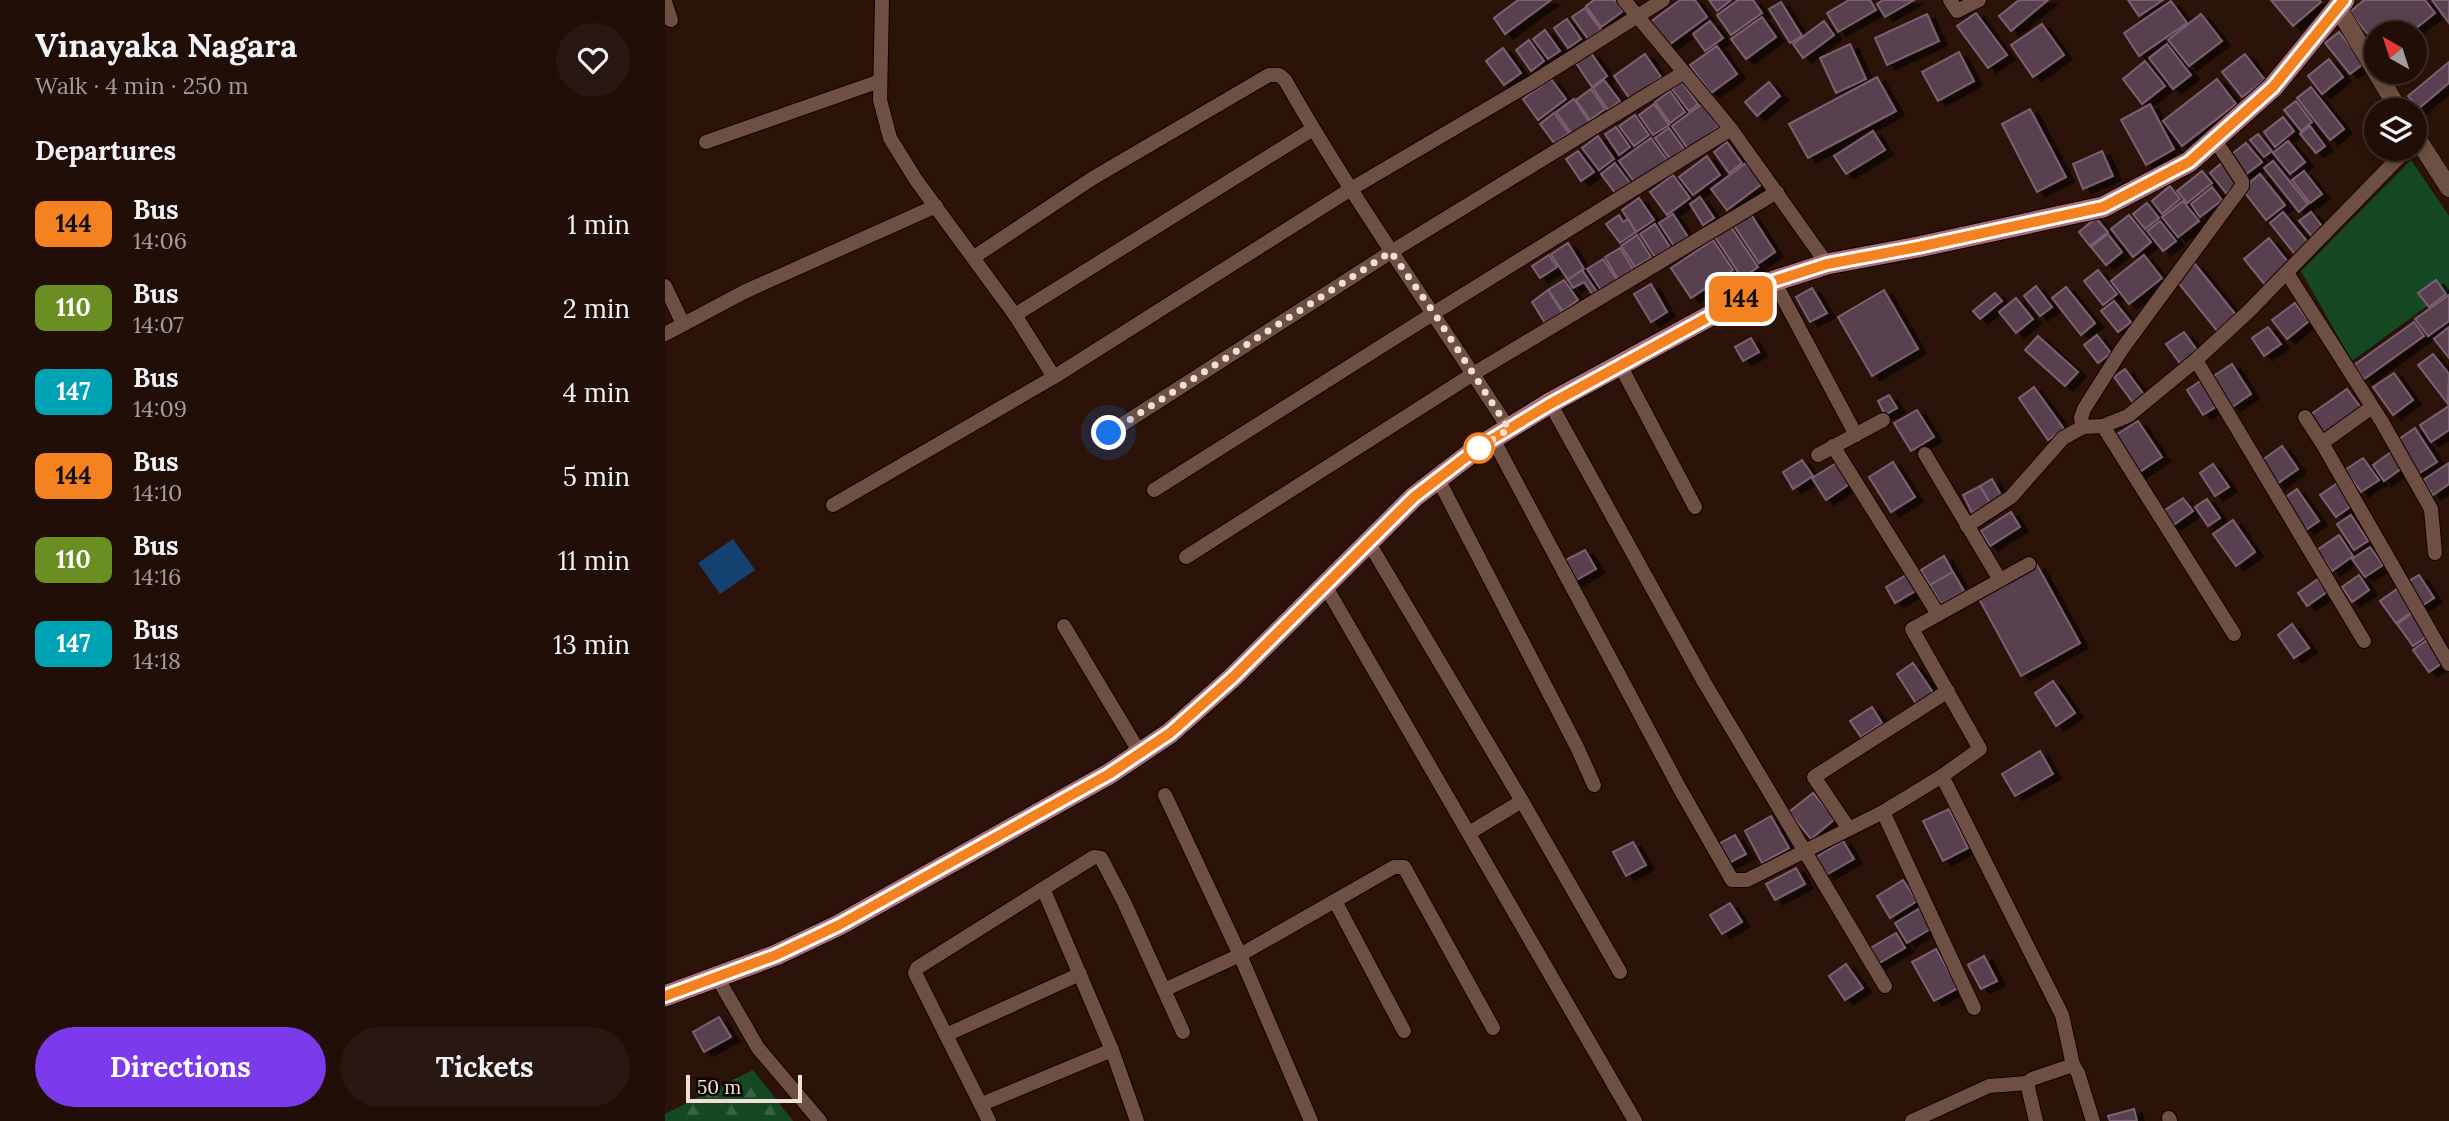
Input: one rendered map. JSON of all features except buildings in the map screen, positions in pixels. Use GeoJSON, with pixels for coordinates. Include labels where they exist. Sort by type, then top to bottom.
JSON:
{"type":"FeatureCollection","features":[{"type":"Feature","properties":{"kind":"main road"},"geometry":{"type":"LineString","coordinates":[[665,996],[776,955],[839,925],[1109,774],[1170,733],[1224,685],[1437,477],[1550,404],[1774,281],[1827,264],[2103,207],[2189,162],[2215,140],[2273,87],[2341,4]]}},
{"type":"Feature","properties":{"kind":"street"},"geometry":{"type":"LineString","coordinates":[[882,0],[880,100],[890,138],[916,180],[1015,315],[1054,377]]}},
{"type":"Feature","properties":{"kind":"street"},"geometry":{"type":"LineString","coordinates":[[1624,0],[1731,129],[1827,264]]}},
{"type":"Feature","properties":{"kind":"street"},"geometry":{"type":"LineString","coordinates":[[833,505],[1054,377],[1351,190],[1533,82],[1663,0]]}},
{"type":"Feature","properties":{"kind":"street"},"geometry":{"type":"LineString","coordinates":[[1950,0],[1957,11],[1979,0]]}},
{"type":"Feature","properties":{"kind":"street"},"geometry":{"type":"LineString","coordinates":[[665,2],[671,20]]}},
{"type":"Feature","properties":{"kind":"street"},"geometry":{"type":"LineString","coordinates":[[2341,4],[2392,98]]}},
{"type":"Feature","properties":{"kind":"street"},"geometry":{"type":"LineString","coordinates":[[1109,433],[1391,252],[1683,73]]}},
{"type":"Feature","properties":{"kind":"street"},"geometry":{"type":"LineString","coordinates":[[974,257],[1093,178],[1269,75],[1279,75],[1285,80],[1391,252],[1473,374],[1675,778],[1732,880],[1747,880],[1883,812],[1980,749],[1912,629],[2029,564]]}},
{"type":"Feature","properties":{"kind":"street"},"geometry":{"type":"LineString","coordinates":[[706,142],[880,81]]}},
{"type":"Feature","properties":{"kind":"street"},"geometry":{"type":"LineString","coordinates":[[1015,315],[1313,129]]}},
{"type":"Feature","properties":{"kind":"street"},"geometry":{"type":"LineString","coordinates":[[1154,490],[1731,129]]}},
{"type":"Feature","properties":{"kind":"street"},"geometry":{"type":"LineString","coordinates":[[2083,427],[2081,418],[2084,409],[2122,349],[2242,186],[2242,181],[2215,140]]}},
{"type":"Feature","properties":{"kind":"street"},"geometry":{"type":"LineString","coordinates":[[2427,159],[2449,188]]}},
{"type":"Feature","properties":{"kind":"street"},"geometry":{"type":"LineString","coordinates":[[1967,526],[2011,497],[2063,438],[2083,427],[2103,426],[2128,416],[2196,360],[2287,273],[2394,161]]}},
{"type":"Feature","properties":{"kind":"street"},"geometry":{"type":"LineString","coordinates":[[1186,557],[1473,374],[1777,192]]}},
{"type":"Feature","properties":{"kind":"street"},"geometry":{"type":"LineString","coordinates":[[665,334],[744,292],[936,206]]}},
{"type":"Feature","properties":{"kind":"street"},"geometry":{"type":"LineString","coordinates":[[2287,273],[2372,407],[2431,509],[2435,553]]}},
{"type":"Feature","properties":{"kind":"street"},"geometry":{"type":"LineString","coordinates":[[1774,281],[1856,435]]}},
{"type":"Feature","properties":{"kind":"street"},"geometry":{"type":"LineString","coordinates":[[665,286],[683,324]]}},
{"type":"Feature","properties":{"kind":"street"},"geometry":{"type":"LineString","coordinates":[[2196,360],[2364,641]]}},
{"type":"Feature","properties":{"kind":"street"},"geometry":{"type":"LineString","coordinates":[[1620,365],[1695,507]]}},
{"type":"Feature","properties":{"kind":"street"},"geometry":{"type":"LineString","coordinates":[[1550,404],[1704,682],[1885,986]]}},
{"type":"Feature","properties":{"kind":"street"},"geometry":{"type":"LineString","coordinates":[[2322,443],[2372,407]]}},
{"type":"Feature","properties":{"kind":"street"},"geometry":{"type":"LineString","coordinates":[[2305,417],[2449,664]]}},
{"type":"Feature","properties":{"kind":"street"},"geometry":{"type":"LineString","coordinates":[[1818,455],[1883,420]]}},
{"type":"Feature","properties":{"kind":"street"},"geometry":{"type":"LineString","coordinates":[[2103,426],[2234,634]]}},
{"type":"Feature","properties":{"kind":"street"},"geometry":{"type":"LineString","coordinates":[[1833,446],[1938,614]]}},
{"type":"Feature","properties":{"kind":"street"},"geometry":{"type":"LineString","coordinates":[[1925,454],[2000,580]]}},
{"type":"Feature","properties":{"kind":"street"},"geometry":{"type":"LineString","coordinates":[[1437,477],[1577,747],[1594,785]]}},
{"type":"Feature","properties":{"kind":"street"},"geometry":{"type":"LineString","coordinates":[[1369,543],[1620,972]]}},
{"type":"Feature","properties":{"kind":"street"},"geometry":{"type":"LineString","coordinates":[[1326,587],[1635,1121]]}},
{"type":"Feature","properties":{"kind":"street"},"geometry":{"type":"LineString","coordinates":[[1064,626],[1140,753]]}},
{"type":"Feature","properties":{"kind":"street"},"geometry":{"type":"LineString","coordinates":[[1849,829],[1814,778],[1948,691]]}},
{"type":"Feature","properties":{"kind":"street"},"geometry":{"type":"LineString","coordinates":[[1942,776],[2062,1015],[2073,1065],[2093,1121]]}},
{"type":"Feature","properties":{"kind":"street"},"geometry":{"type":"LineString","coordinates":[[1165,795],[1240,955],[1311,1121]]}},
{"type":"Feature","properties":{"kind":"street"},"geometry":{"type":"LineString","coordinates":[[1469,834],[1522,801]]}},
{"type":"Feature","properties":{"kind":"street"},"geometry":{"type":"LineString","coordinates":[[1883,812],[1974,1008]]}},
{"type":"Feature","properties":{"kind":"street"},"geometry":{"type":"LineString","coordinates":[[989,1121],[916,978],[917,968],[1094,857],[1101,858],[1124,902],[1183,1032]]}},
{"type":"Feature","properties":{"kind":"street"},"geometry":{"type":"LineString","coordinates":[[1164,990],[1240,955],[1394,867],[1404,867],[1493,1028]]}},
{"type":"Feature","properties":{"kind":"street"},"geometry":{"type":"LineString","coordinates":[[1041,890],[1045,893],[1112,1049],[1137,1121]]}},
{"type":"Feature","properties":{"kind":"street"},"geometry":{"type":"LineString","coordinates":[[1335,901],[1404,1031]]}},
{"type":"Feature","properties":{"kind":"street"},"geometry":{"type":"LineString","coordinates":[[946,1035],[1080,974]]}},
{"type":"Feature","properties":{"kind":"street"},"geometry":{"type":"LineString","coordinates":[[717,977],[758,1048],[820,1121]]}},
{"type":"Feature","properties":{"kind":"street"},"geometry":{"type":"LineString","coordinates":[[982,1104],[1112,1049]]}},
{"type":"Feature","properties":{"kind":"street"},"geometry":{"type":"LineString","coordinates":[[1912,1121],[1989,1086],[2027,1083],[2073,1065]]}},
{"type":"Feature","properties":{"kind":"street"},"geometry":{"type":"LineString","coordinates":[[2027,1083],[2036,1121]]}},
{"type":"Feature","properties":{"kind":"green space"},"geometry":{"type":"Polygon","coordinates":[[[2410,161],[2449,216],[2449,290],[2352,361],[2301,271],[2410,161]]]}},
{"type":"Feature","properties":{"kind":"green space"},"geometry":{"type":"Polygon","coordinates":[[[753,1070],[793,1121],[665,1121],[665,1114],[753,1070]]]}},
{"type":"Feature","properties":{"kind":"water"},"geometry":{"type":"Polygon","coordinates":[[[733,539],[755,570],[720,594],[698,563],[733,539]]]}},
{"type":"Feature","properties":{"kind":"bus line","name":"144"},"geometry":{"type":"LineString","coordinates":[[665,996],[776,955],[839,925],[1109,774],[1170,733],[1233,677],[1437,477],[1479,447],[1620,365],[1774,281],[1827,264],[2103,207],[2189,162],[2273,87],[2344,0]]}},
{"type":"Feature","properties":{"kind":"route"},"geometry":{"type":"LineString","coordinates":[[1109,433],[1391,252],[1509,429],[1479,448]]}}]}
